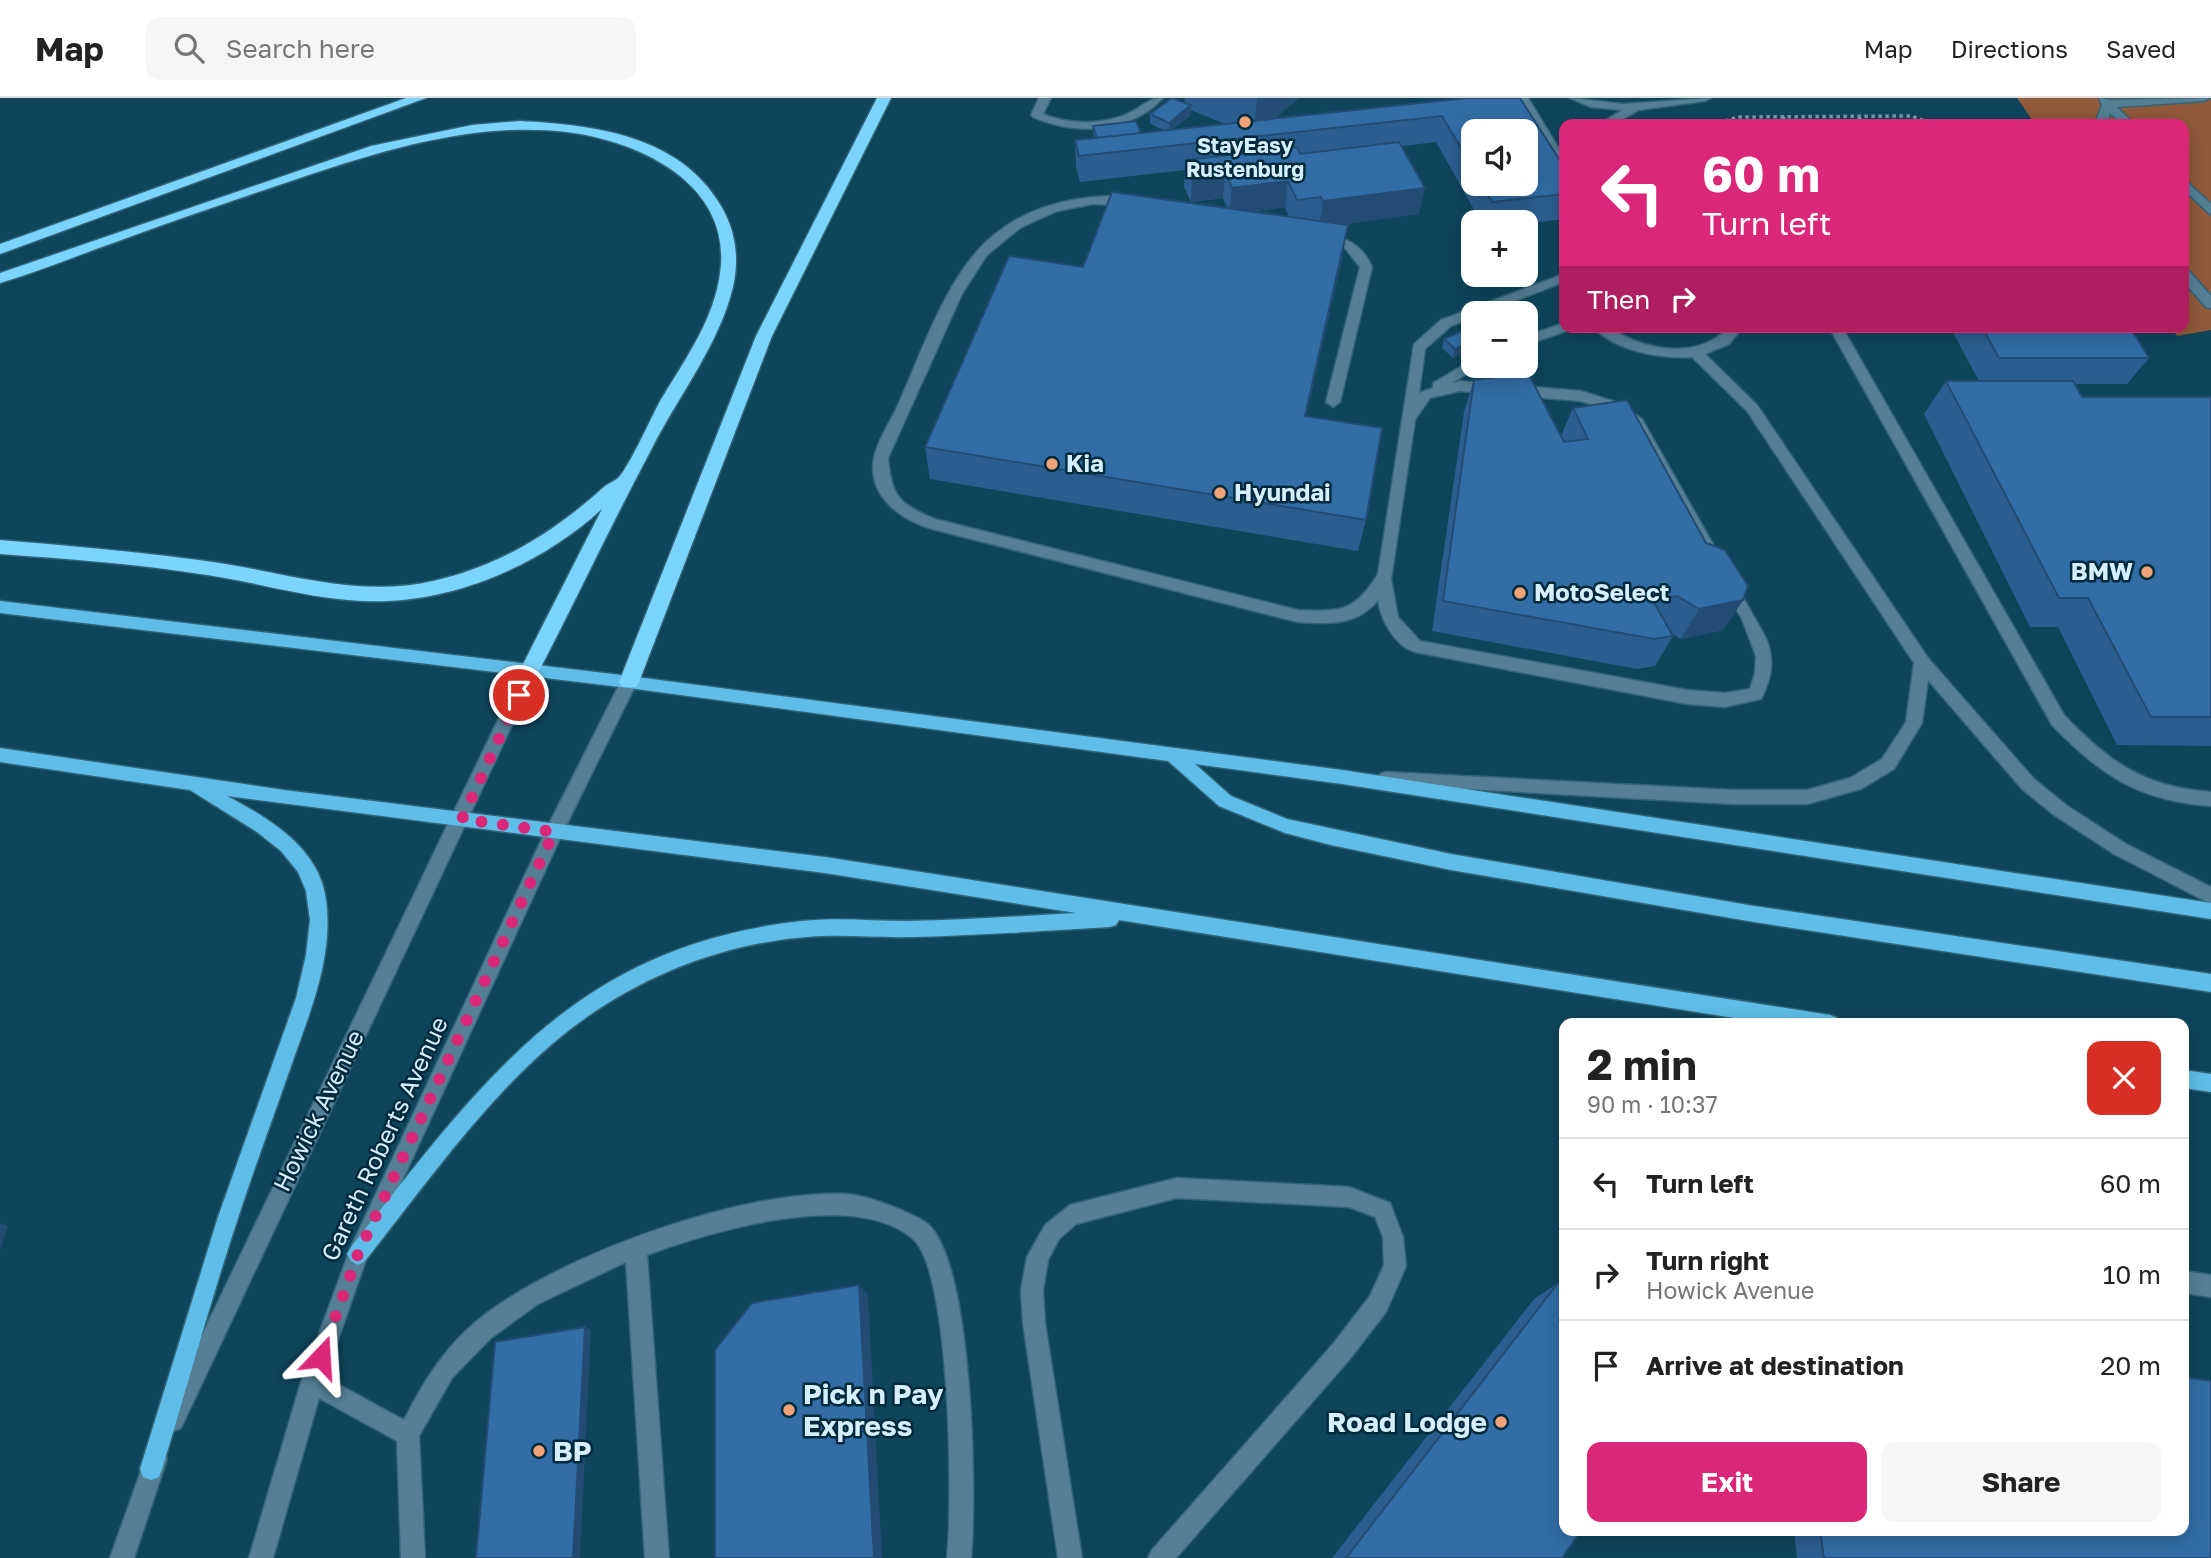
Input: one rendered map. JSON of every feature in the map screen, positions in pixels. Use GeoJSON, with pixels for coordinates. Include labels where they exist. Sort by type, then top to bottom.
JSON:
{"type":"FeatureCollection","features":[{"type":"Feature","properties":{"kind":"highway"},"geometry":{"type":"LineString","coordinates":[[0,249],[419,98]]}},
{"type":"Feature","properties":{"kind":"highway"},"geometry":{"type":"LineString","coordinates":[[629,682],[764,336],[884,98]]}},
{"type":"Feature","properties":{"kind":"highway"},"geometry":{"type":"LineString","coordinates":[[0,278],[312,169],[419,138],[486,126],[536,124],[581,130],[626,141],[660,155],[692,177],[719,214],[729,256],[724,292],[713,319],[629,475],[530,670]]}},
{"type":"Feature","properties":{"kind":"highway"},"geometry":{"type":"LineString","coordinates":[[0,547],[110,556],[228,571],[346,593],[407,592],[474,575],[525,553],[569,527],[629,475]]}},
{"type":"Feature","properties":{"kind":"main road"},"geometry":{"type":"LineString","coordinates":[[0,607],[629,682],[1342,777],[2211,911]]}},
{"type":"Feature","properties":{"kind":"main road"},"geometry":{"type":"LineString","coordinates":[[0,755],[554,832],[825,865],[1792,1018]]}},
{"type":"Feature","properties":{"kind":"main road"},"geometry":{"type":"LineString","coordinates":[[1173,755],[1224,801],[1285,826],[1331,837],[1451,862],[1740,911],[2211,983]]}},
{"type":"Feature","properties":{"kind":"main road"},"geometry":{"type":"LineString","coordinates":[[151,1469],[228,1217],[305,998],[315,964],[318,933],[318,905],[310,871],[290,846],[266,826],[184,782]]}},
{"type":"Feature","properties":{"kind":"main road"},"geometry":{"type":"LineString","coordinates":[[358,1254],[462,1126],[544,1038],[597,998],[684,955],[803,929],[907,929],[1145,917]]}},
{"type":"Feature","properties":{"kind":"main road"},"geometry":{"type":"LineString","coordinates":[[2189,1080],[2211,1083]]}},
{"type":"Feature","properties":{"kind":"street"},"geometry":{"type":"LineString","coordinates":[[1045,98],[1037,115],[1049,122],[1068,123],[1114,122],[1136,115],[1157,98]]}},
{"type":"Feature","properties":{"kind":"street"},"geometry":{"type":"LineString","coordinates":[[1522,98],[1559,158]]}},
{"type":"Feature","properties":{"kind":"street"},"geometry":{"type":"LineString","coordinates":[[1576,98],[1587,103],[1636,107],[1705,98]]}},
{"type":"Feature","properties":{"kind":"street"},"geometry":{"type":"LineString","coordinates":[[2104,101],[2204,98]]}},
{"type":"Feature","properties":{"kind":"street"},"geometry":{"type":"LineString","coordinates":[[2102,119],[2104,101]]}},
{"type":"Feature","properties":{"kind":"street"},"geometry":{"type":"LineString","coordinates":[[2104,101],[2123,119]]}},
{"type":"Feature","properties":{"kind":"street"},"geometry":{"type":"LineString","coordinates":[[1615,119],[1636,107]]}},
{"type":"Feature","properties":{"kind":"street"},"geometry":{"type":"LineString","coordinates":[[2189,188],[2211,211]]}},
{"type":"Feature","properties":{"kind":"street"},"geometry":{"type":"LineString","coordinates":[[1154,205],[1107,198],[1074,200],[1011,229],[983,252],[960,283],[881,458],[882,482],[889,499],[904,513],[932,524],[1298,616],[1342,618],[1371,601],[1386,575]]}},
{"type":"Feature","properties":{"kind":"street"},"geometry":{"type":"LineString","coordinates":[[1308,233],[1349,243],[1361,253],[1366,267],[1333,402]]}},
{"type":"Feature","properties":{"kind":"street"},"geometry":{"type":"LineString","coordinates":[[1425,395],[1460,386],[1581,396],[1614,406],[1637,422],[1749,618],[1764,651],[1765,675],[1755,694],[1725,700],[1688,697],[1415,646],[1394,629],[1383,603],[1419,348],[1430,334],[1446,323],[1559,280]]}},
{"type":"Feature","properties":{"kind":"street"},"geometry":{"type":"LineString","coordinates":[[2189,280],[2211,304]]}},
{"type":"Feature","properties":{"kind":"street"},"geometry":{"type":"LineString","coordinates":[[1538,337],[1559,329]]}},
{"type":"Feature","properties":{"kind":"street"},"geometry":{"type":"LineString","coordinates":[[1608,333],[1645,349],[1695,352],[1716,346],[1730,333]]}},
{"type":"Feature","properties":{"kind":"street"},"geometry":{"type":"LineString","coordinates":[[1838,333],[2058,720],[2110,770],[2139,786],[2167,796],[2211,799]]}},
{"type":"Feature","properties":{"kind":"street"},"geometry":{"type":"LineString","coordinates":[[1695,352],[1752,408],[1922,662],[2028,784],[2060,810],[2120,849],[2211,896]]}},
{"type":"Feature","properties":{"kind":"street"},"geometry":{"type":"LineString","coordinates":[[1410,420],[1425,395],[1461,371]]}},
{"type":"Feature","properties":{"kind":"street"},"geometry":{"type":"LineString","coordinates":[[1342,777],[1733,797],[1807,797],[1855,785],[1888,764],[1914,723],[1922,662]]}},
{"type":"Feature","properties":{"kind":"street","name":"Howick Avenue"},"geometry":{"type":"LineString","coordinates":[[122,1558],[151,1469],[244,1263],[462,819],[530,670]]}},
{"type":"Feature","properties":{"kind":"street"},"geometry":{"type":"LineString","coordinates":[[554,832],[629,682]]}},
{"type":"Feature","properties":{"kind":"street","name":"Gareth Roberts Avenue"},"geometry":{"type":"LineString","coordinates":[[261,1558],[312,1382],[358,1254],[554,832]]}},
{"type":"Feature","properties":{"kind":"street"},"geometry":{"type":"LineString","coordinates":[[1070,1558],[1034,1323],[1032,1290],[1038,1257],[1052,1231],[1070,1214],[1177,1188],[1349,1197],[1383,1210],[1393,1237],[1395,1266],[1378,1304],[1341,1352],[1160,1558]]}},
{"type":"Feature","properties":{"kind":"street"},"geometry":{"type":"LineString","coordinates":[[413,1558],[408,1435],[444,1369],[497,1319],[550,1286],[636,1249],[712,1223],[781,1210],[847,1204],[892,1216],[922,1233],[939,1263],[954,1356],[962,1529],[959,1558]]}},
{"type":"Feature","properties":{"kind":"street"},"geometry":{"type":"LineString","coordinates":[[636,1249],[657,1558]]}},
{"type":"Feature","properties":{"kind":"street"},"geometry":{"type":"LineString","coordinates":[[2189,1283],[2211,1286]]}},
{"type":"Feature","properties":{"kind":"street"},"geometry":{"type":"LineString","coordinates":[[312,1382],[408,1435]]}},
{"type":"Feature","properties":{"kind":"path"},"geometry":{"type":"LineString","coordinates":[[1732,119],[1912,116],[1919,119]]}},
{"type":"Feature","properties":{"kind":"shaded area"},"geometry":{"type":"Polygon","coordinates":[[[2017,98],[2211,98],[2211,330],[2177,336],[2175,333],[2189,333],[2189,119],[2032,119],[2017,98]]]}},
{"type":"Feature","properties":{"kind":"building"},"geometry":{"type":"Polygon","coordinates":[[[1172,98],[1191,105],[1169,123],[1150,114],[1172,98]]]}},
{"type":"Feature","properties":{"kind":"building"},"geometry":{"type":"Polygon","coordinates":[[[1467,98],[1520,98],[1533,119],[1461,119],[1461,148],[1442,116],[1079,156],[1075,140],[1467,98]]]}},
{"type":"Feature","properties":{"kind":"building"},"geometry":{"type":"Polygon","coordinates":[[[1136,121],[1141,133],[1097,138],[1093,126],[1136,121]]]}},
{"type":"Feature","properties":{"kind":"building"},"geometry":{"type":"Polygon","coordinates":[[[1538,126],[1559,159],[1559,195],[1492,202],[1488,196],[1538,196],[1538,126]]]}},
{"type":"Feature","properties":{"kind":"building"},"geometry":{"type":"Polygon","coordinates":[[[1399,142],[1425,188],[1323,201],[1321,197],[1297,200],[1288,181],[1232,188],[1225,172],[1192,176],[1186,160],[1297,147],[1300,154],[1399,142]]]}},
{"type":"Feature","properties":{"kind":"building"},"geometry":{"type":"Polygon","coordinates":[[[1112,192],[1348,225],[1305,416],[1382,428],[1366,520],[925,447],[1009,256],[1083,267],[1112,192]]]}},
{"type":"Feature","properties":{"kind":"building"},"geometry":{"type":"Polygon","coordinates":[[[1461,331],[1461,346],[1455,349],[1444,339],[1461,331]]]}},
{"type":"Feature","properties":{"kind":"building"},"geometry":{"type":"Polygon","coordinates":[[[1985,333],[2134,333],[2149,358],[1999,358],[1985,333]]]}},
{"type":"Feature","properties":{"kind":"building"},"geometry":{"type":"Polygon","coordinates":[[[1531,378],[1564,442],[1588,439],[1573,408],[1627,400],[1706,543],[1725,550],[1748,586],[1743,600],[1699,609],[1677,596],[1652,599],[1673,636],[1654,639],[1443,601],[1474,380],[1531,378]]]}},
{"type":"Feature","properties":{"kind":"building"},"geometry":{"type":"Polygon","coordinates":[[[1946,381],[2073,381],[2082,397],[2211,397],[2211,717],[2151,717],[2088,598],[2059,598],[1946,381]]]}},
{"type":"Feature","properties":{"kind":"building","name":"Road Lodge"},"geometry":{"type":"Polygon","coordinates":[[[1558,1283],[1559,1536],[1577,1536],[1562,1558],[1346,1558],[1558,1283]]]}},
{"type":"Feature","properties":{"kind":"building"},"geometry":{"type":"Polygon","coordinates":[[[859,1285],[874,1558],[715,1558],[715,1350],[752,1303],[859,1285]]]}},
{"type":"Feature","properties":{"kind":"building","name":"BP"},"geometry":{"type":"Polygon","coordinates":[[[585,1327],[573,1558],[476,1558],[495,1342],[585,1327]]]}},
{"type":"Feature","properties":{"kind":"building"},"geometry":{"type":"Polygon","coordinates":[[[2189,1378],[2211,1381],[2211,1558],[1824,1558],[1821,1536],[2189,1536],[2189,1378]]]}},
{"type":"Feature","properties":{"kind":"place","name":"StayEasy Rustenburg"},"geometry":{"type":"Point","coordinates":[1245,122]}},
{"type":"Feature","properties":{"kind":"place","name":"Kia"},"geometry":{"type":"Point","coordinates":[1052,464]}},
{"type":"Feature","properties":{"kind":"place","name":"Hyundai"},"geometry":{"type":"Point","coordinates":[1220,493]}},
{"type":"Feature","properties":{"kind":"place","name":"BMW"},"geometry":{"type":"Point","coordinates":[2147,572]}},
{"type":"Feature","properties":{"kind":"place","name":"MotoSelect"},"geometry":{"type":"Point","coordinates":[1520,593]}},
{"type":"Feature","properties":{"kind":"place","name":"Pick n Pay Express"},"geometry":{"type":"Point","coordinates":[789,1410]}},
{"type":"Feature","properties":{"kind":"place","name":"Road Lodge"},"geometry":{"type":"Point","coordinates":[1501,1422]}},
{"type":"Feature","properties":{"kind":"place","name":"BP"},"geometry":{"type":"Point","coordinates":[539,1451]}},
{"type":"Feature","properties":{"kind":"route"},"geometry":{"type":"LineString","coordinates":[[321,1357],[358,1254],[554,832],[462,819],[519,695]]}}]}
